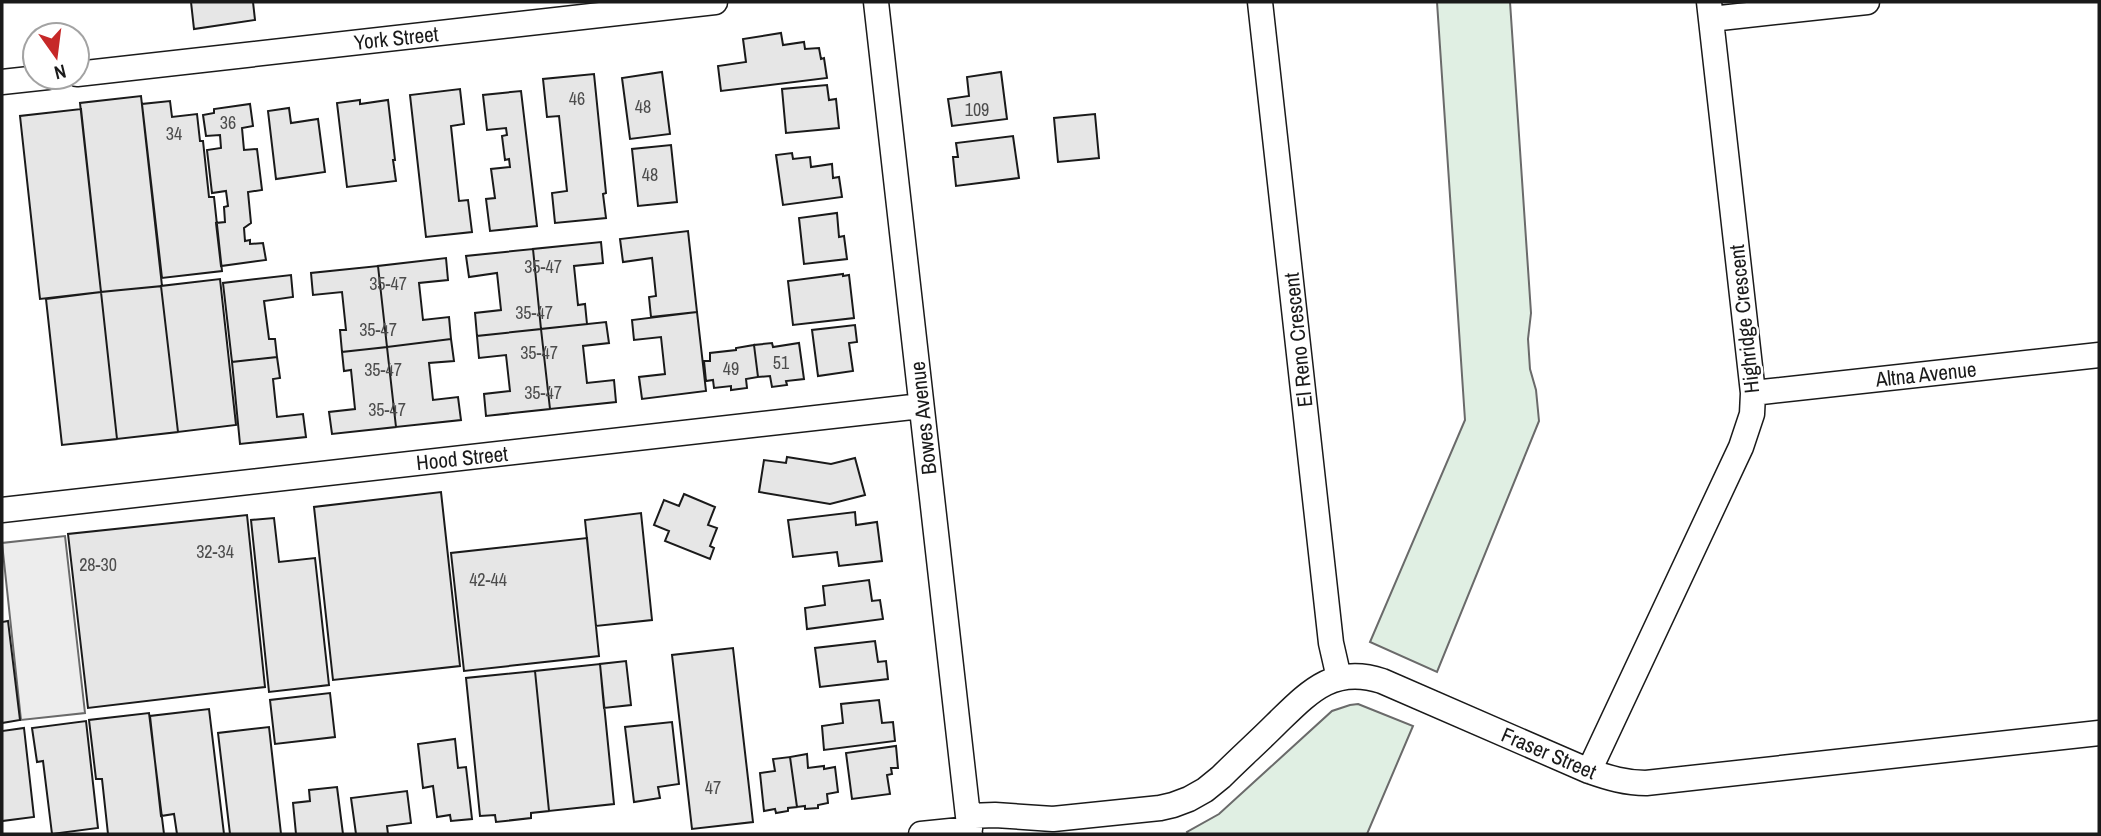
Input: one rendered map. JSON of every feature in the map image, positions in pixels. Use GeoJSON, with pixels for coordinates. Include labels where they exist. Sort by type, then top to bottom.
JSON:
{"type":"FeatureCollection","features":[{"type":"Feature","properties":{"kind":"street","name":"York Street"},"geometry":{"type":"LineString","coordinates":[[91,72],[715,2]]}},
{"type":"Feature","properties":{"kind":"street","name":"Bowes Avenue"},"geometry":{"type":"LineString","coordinates":[[876,2],[969,826]]}},
{"type":"Feature","properties":{"kind":"street","name":"El Reno Crescent"},"geometry":{"type":"LineString","coordinates":[[1260,2],[1331,643],[1339,678]]}},
{"type":"Feature","properties":{"kind":"street"},"geometry":{"type":"LineString","coordinates":[[1710,10],[1867,2]]}},
{"type":"Feature","properties":{"kind":"street","name":"Highridge Crescent"},"geometry":{"type":"LineString","coordinates":[[1590,771],[1741,447],[1752,414],[1753,393],[1710,10]]}},
{"type":"Feature","properties":{"kind":"street"},"geometry":{"type":"LineString","coordinates":[[2,82],[21,80]]}},
{"type":"Feature","properties":{"kind":"street","name":"Altna Avenue"},"geometry":{"type":"LineString","coordinates":[[1753,393],[2099,355]]}},
{"type":"Feature","properties":{"kind":"street","name":"Hood Street"},"geometry":{"type":"LineString","coordinates":[[2,510],[921,406]]}},
{"type":"Feature","properties":{"kind":"street","name":"Fraser Street"},"geometry":{"type":"LineString","coordinates":[[921,834],[969,826],[995,815],[1053,819],[1173,805],[1205,790],[1315,688],[1339,678],[1368,677],[1382,681],[1590,771],[1629,783],[2099,733]]}},
{"type":"Feature","properties":{"kind":"street","name":"Fraser Street"},"geometry":{"type":"LineString","coordinates":[[1003,834],[1053,819]]}},
{"type":"Feature","properties":{"kind":"green space"},"geometry":{"type":"Polygon","coordinates":[[[1437,2],[1510,2],[1531,313],[1528,339],[1530,369],[1536,390],[1539,421],[1437,672],[1370,642],[1465,420],[1437,2]]]}},
{"type":"Feature","properties":{"kind":"green space"},"geometry":{"type":"Polygon","coordinates":[[[1358,704],[1413,726],[1367,834],[1188,834],[1187,832],[1219,814],[1332,711],[1358,704]]]}},
{"type":"Feature","properties":{"kind":"shaded area"},"geometry":{"type":"Polygon","coordinates":[[[65,536],[85,713],[21,720],[2,543],[65,536]]]}},
{"type":"Feature","properties":{"kind":"building"},"geometry":{"type":"Polygon","coordinates":[[[191,2],[253,2],[255,20],[194,29],[191,2]]]}},
{"type":"Feature","properties":{"kind":"building"},"geometry":{"type":"Polygon","coordinates":[[[781,33],[783,45],[804,42],[805,49],[819,48],[821,59],[824,58],[827,78],[721,91],[718,66],[746,62],[743,39],[781,33]]]}},
{"type":"Feature","properties":{"kind":"building"},"geometry":{"type":"Polygon","coordinates":[[[662,72],[670,134],[630,139],[622,78],[662,72]]]}},
{"type":"Feature","properties":{"kind":"building"},"geometry":{"type":"Polygon","coordinates":[[[1001,72],[1007,119],[952,126],[948,99],[969,96],[967,77],[1001,72]]]}},
{"type":"Feature","properties":{"kind":"building"},"geometry":{"type":"Polygon","coordinates":[[[594,74],[606,218],[555,223],[552,193],[567,191],[559,116],[547,117],[543,79],[594,74]]]}},
{"type":"Feature","properties":{"kind":"building"},"geometry":{"type":"Polygon","coordinates":[[[827,85],[829,100],[836,99],[839,128],[786,133],[782,89],[827,85]]]}},
{"type":"Feature","properties":{"kind":"building"},"geometry":{"type":"Polygon","coordinates":[[[460,89],[464,124],[451,126],[459,201],[468,200],[472,232],[426,237],[410,95],[460,89]]]}},
{"type":"Feature","properties":{"kind":"building"},"geometry":{"type":"Polygon","coordinates":[[[521,91],[537,226],[490,231],[486,199],[495,198],[491,169],[510,167],[509,159],[505,160],[502,136],[507,135],[506,128],[487,130],[483,95],[521,91]]]}},
{"type":"Feature","properties":{"kind":"building"},"geometry":{"type":"Polygon","coordinates":[[[141,96],[162,286],[101,292],[80,103],[141,96]]]}},
{"type":"Feature","properties":{"kind":"building"},"geometry":{"type":"Polygon","coordinates":[[[360,100],[360,104],[388,100],[396,181],[347,187],[337,103],[360,100]]]}},
{"type":"Feature","properties":{"kind":"building"},"geometry":{"type":"Polygon","coordinates":[[[170,101],[172,117],[197,114],[209,197],[214,197],[222,271],[162,278],[142,104],[170,101]]]}},
{"type":"Feature","properties":{"kind":"building"},"geometry":{"type":"Polygon","coordinates":[[[250,104],[253,126],[242,128],[244,150],[257,149],[262,190],[248,192],[251,223],[244,228],[245,241],[250,240],[250,244],[263,243],[266,260],[221,266],[216,223],[225,222],[224,207],[228,206],[226,191],[212,193],[207,150],[221,148],[220,135],[206,136],[203,115],[214,113],[214,109],[250,104]]]}},
{"type":"Feature","properties":{"kind":"building"},"geometry":{"type":"Polygon","coordinates":[[[289,108],[291,123],[318,119],[325,172],[276,179],[268,111],[289,108]]]}},
{"type":"Feature","properties":{"kind":"building"},"geometry":{"type":"Polygon","coordinates":[[[81,109],[101,292],[40,299],[20,116],[81,109]]]}},
{"type":"Feature","properties":{"kind":"building"},"geometry":{"type":"Polygon","coordinates":[[[1095,114],[1099,158],[1058,162],[1054,118],[1095,114]]]}},
{"type":"Feature","properties":{"kind":"building"},"geometry":{"type":"Polygon","coordinates":[[[1013,136],[1019,178],[956,186],[953,157],[958,157],[956,143],[1013,136]]]}},
{"type":"Feature","properties":{"kind":"building"},"geometry":{"type":"Polygon","coordinates":[[[671,145],[677,202],[638,206],[632,149],[671,145]]]}},
{"type":"Feature","properties":{"kind":"building"},"geometry":{"type":"Polygon","coordinates":[[[792,153],[793,159],[810,157],[811,167],[832,164],[833,178],[839,177],[842,197],[783,205],[776,155],[792,153]]]}},
{"type":"Feature","properties":{"kind":"building"},"geometry":{"type":"Polygon","coordinates":[[[837,213],[839,237],[844,236],[847,259],[804,264],[799,218],[837,213]]]}},
{"type":"Feature","properties":{"kind":"building"},"geometry":{"type":"Polygon","coordinates":[[[688,231],[697,312],[651,317],[649,297],[656,296],[652,258],[623,262],[620,239],[688,231]]]}},
{"type":"Feature","properties":{"kind":"building"},"geometry":{"type":"Polygon","coordinates":[[[601,242],[603,263],[574,266],[578,305],[585,304],[587,324],[541,329],[533,249],[601,242]]]}},
{"type":"Feature","properties":{"kind":"building"},"geometry":{"type":"Polygon","coordinates":[[[533,249],[541,329],[477,336],[475,313],[501,310],[497,273],[469,277],[466,256],[533,249]]]}},
{"type":"Feature","properties":{"kind":"building"},"geometry":{"type":"Polygon","coordinates":[[[446,258],[448,280],[419,283],[423,320],[449,317],[451,339],[387,347],[378,266],[446,258]]]}},
{"type":"Feature","properties":{"kind":"building"},"geometry":{"type":"Polygon","coordinates":[[[378,266],[387,347],[342,352],[340,330],[346,330],[342,292],[313,295],[311,273],[378,266]]]}},
{"type":"Feature","properties":{"kind":"building"},"geometry":{"type":"Polygon","coordinates":[[[291,275],[293,297],[264,301],[269,339],[275,339],[277,357],[232,362],[223,283],[291,275]]]}},
{"type":"Feature","properties":{"kind":"building"},"geometry":{"type":"Polygon","coordinates":[[[849,275],[854,318],[793,325],[788,281],[849,275]]]}},
{"type":"Feature","properties":{"kind":"building"},"geometry":{"type":"Polygon","coordinates":[[[220,279],[236,425],[178,432],[161,286],[220,279]]]}},
{"type":"Feature","properties":{"kind":"building"},"geometry":{"type":"Polygon","coordinates":[[[161,286],[178,432],[117,439],[101,292],[161,286]]]}},
{"type":"Feature","properties":{"kind":"building"},"geometry":{"type":"Polygon","coordinates":[[[101,292],[117,439],[62,445],[46,299],[101,292]]]}},
{"type":"Feature","properties":{"kind":"building"},"geometry":{"type":"Polygon","coordinates":[[[697,312],[706,391],[642,399],[639,377],[665,374],[661,337],[634,340],[632,320],[697,312]]]}},
{"type":"Feature","properties":{"kind":"building"},"geometry":{"type":"Polygon","coordinates":[[[606,322],[609,343],[583,346],[587,383],[614,380],[616,402],[550,409],[541,329],[606,322]]]}},
{"type":"Feature","properties":{"kind":"building"},"geometry":{"type":"Polygon","coordinates":[[[855,325],[857,342],[849,343],[853,371],[818,376],[812,330],[855,325]]]}},
{"type":"Feature","properties":{"kind":"building"},"geometry":{"type":"Polygon","coordinates":[[[541,329],[550,409],[486,416],[484,394],[510,391],[506,355],[479,358],[477,336],[541,329]]]}},
{"type":"Feature","properties":{"kind":"building"},"geometry":{"type":"Polygon","coordinates":[[[451,339],[454,361],[429,363],[433,400],[458,397],[461,420],[396,427],[387,347],[451,339]]]}},
{"type":"Feature","properties":{"kind":"building"},"geometry":{"type":"Polygon","coordinates":[[[772,343],[773,347],[799,343],[804,379],[786,381],[787,385],[772,387],[770,376],[758,377],[754,345],[772,343]]]}},
{"type":"Feature","properties":{"kind":"building"},"geometry":{"type":"Polygon","coordinates":[[[754,345],[758,377],[746,379],[747,388],[714,388],[713,380],[706,381],[704,361],[710,361],[710,353],[754,345]]]}},
{"type":"Feature","properties":{"kind":"building"},"geometry":{"type":"Polygon","coordinates":[[[387,347],[396,427],[332,434],[329,412],[355,409],[351,370],[344,371],[342,352],[387,347]]]}},
{"type":"Feature","properties":{"kind":"building"},"geometry":{"type":"Polygon","coordinates":[[[277,357],[280,378],[273,379],[277,417],[303,414],[306,437],[240,444],[232,362],[277,357]]]}},
{"type":"Feature","properties":{"kind":"building"},"geometry":{"type":"Polygon","coordinates":[[[787,457],[831,464],[855,458],[865,495],[830,504],[759,492],[764,460],[786,463],[787,457]]]}},
{"type":"Feature","properties":{"kind":"building"},"geometry":{"type":"Polygon","coordinates":[[[441,492],[460,666],[333,680],[314,507],[441,492]]]}},
{"type":"Feature","properties":{"kind":"building"},"geometry":{"type":"Polygon","coordinates":[[[684,494],[715,507],[708,525],[717,528],[710,546],[714,548],[710,559],[665,541],[669,531],[654,525],[664,500],[679,506],[684,494]]]}},
{"type":"Feature","properties":{"kind":"building"},"geometry":{"type":"Polygon","coordinates":[[[855,512],[856,525],[877,522],[882,561],[839,566],[837,552],[793,557],[788,520],[855,512]]]}},
{"type":"Feature","properties":{"kind":"building"},"geometry":{"type":"Polygon","coordinates":[[[641,513],[652,620],[596,626],[585,520],[641,513]]]}},
{"type":"Feature","properties":{"kind":"building"},"geometry":{"type":"Polygon","coordinates":[[[247,515],[265,687],[88,708],[68,534],[247,515]]]}},
{"type":"Feature","properties":{"kind":"building"},"geometry":{"type":"Polygon","coordinates":[[[274,518],[279,562],[315,558],[329,685],[269,692],[251,520],[274,518]]]}},
{"type":"Feature","properties":{"kind":"building"},"geometry":{"type":"Polygon","coordinates":[[[587,538],[599,656],[464,671],[451,553],[587,538]]]}},
{"type":"Feature","properties":{"kind":"building"},"geometry":{"type":"Polygon","coordinates":[[[869,580],[872,601],[880,600],[883,619],[807,629],[805,608],[825,605],[823,586],[869,580]]]}},
{"type":"Feature","properties":{"kind":"building"},"geometry":{"type":"Polygon","coordinates":[[[8,621],[20,720],[2,723],[2,622],[8,621]]]}},
{"type":"Feature","properties":{"kind":"building"},"geometry":{"type":"Polygon","coordinates":[[[875,641],[878,662],[886,661],[888,679],[820,687],[815,648],[875,641]]]}},
{"type":"Feature","properties":{"kind":"building"},"geometry":{"type":"Polygon","coordinates":[[[733,648],[753,822],[692,829],[672,655],[733,648]]]}},
{"type":"Feature","properties":{"kind":"building"},"geometry":{"type":"Polygon","coordinates":[[[626,661],[631,705],[604,708],[600,664],[626,661]]]}},
{"type":"Feature","properties":{"kind":"building"},"geometry":{"type":"Polygon","coordinates":[[[600,664],[614,804],[549,811],[535,671],[600,664]]]}},
{"type":"Feature","properties":{"kind":"building"},"geometry":{"type":"Polygon","coordinates":[[[535,671],[549,811],[531,813],[531,818],[496,822],[495,815],[480,816],[466,678],[535,671]]]}},
{"type":"Feature","properties":{"kind":"building"},"geometry":{"type":"Polygon","coordinates":[[[330,693],[335,737],[275,744],[270,700],[330,693]]]}},
{"type":"Feature","properties":{"kind":"building"},"geometry":{"type":"Polygon","coordinates":[[[879,700],[882,723],[893,722],[895,741],[824,750],[822,726],[843,723],[841,704],[879,700]]]}},
{"type":"Feature","properties":{"kind":"building"},"geometry":{"type":"Polygon","coordinates":[[[209,709],[224,834],[177,834],[174,814],[161,816],[150,716],[209,709]]]}},
{"type":"Feature","properties":{"kind":"building"},"geometry":{"type":"Polygon","coordinates":[[[149,713],[164,834],[108,834],[102,779],[96,779],[89,720],[149,713]]]}},
{"type":"Feature","properties":{"kind":"building"},"geometry":{"type":"Polygon","coordinates":[[[86,721],[98,828],[52,834],[43,761],[37,762],[32,728],[86,721]]]}},
{"type":"Feature","properties":{"kind":"building"},"geometry":{"type":"Polygon","coordinates":[[[672,722],[679,784],[658,787],[660,798],[634,802],[625,727],[672,722]]]}},
{"type":"Feature","properties":{"kind":"building"},"geometry":{"type":"Polygon","coordinates":[[[269,727],[281,834],[230,834],[218,733],[269,727]]]}},
{"type":"Feature","properties":{"kind":"building"},"geometry":{"type":"Polygon","coordinates":[[[24,728],[34,817],[2,821],[2,731],[24,728]]]}},
{"type":"Feature","properties":{"kind":"building"},"geometry":{"type":"Polygon","coordinates":[[[455,739],[458,768],[466,767],[472,819],[451,821],[450,815],[437,817],[433,786],[423,788],[418,744],[455,739]]]}},
{"type":"Feature","properties":{"kind":"building"},"geometry":{"type":"Polygon","coordinates":[[[896,746],[898,768],[891,768],[892,774],[887,775],[890,794],[852,799],[846,753],[896,746]]]}},
{"type":"Feature","properties":{"kind":"building"},"geometry":{"type":"Polygon","coordinates":[[[807,754],[808,768],[835,767],[838,792],[827,794],[828,803],[818,805],[818,808],[797,807],[790,757],[807,754]]]}},
{"type":"Feature","properties":{"kind":"building"},"geometry":{"type":"Polygon","coordinates":[[[790,757],[797,807],[776,813],[775,809],[764,811],[760,773],[775,771],[773,759],[790,757]]]}},
{"type":"Feature","properties":{"kind":"building"},"geometry":{"type":"Polygon","coordinates":[[[337,787],[343,834],[296,834],[293,803],[310,801],[309,790],[337,787]]]}},
{"type":"Feature","properties":{"kind":"building"},"geometry":{"type":"Polygon","coordinates":[[[407,791],[411,823],[387,826],[388,834],[356,834],[351,798],[407,791]]]}}]}
